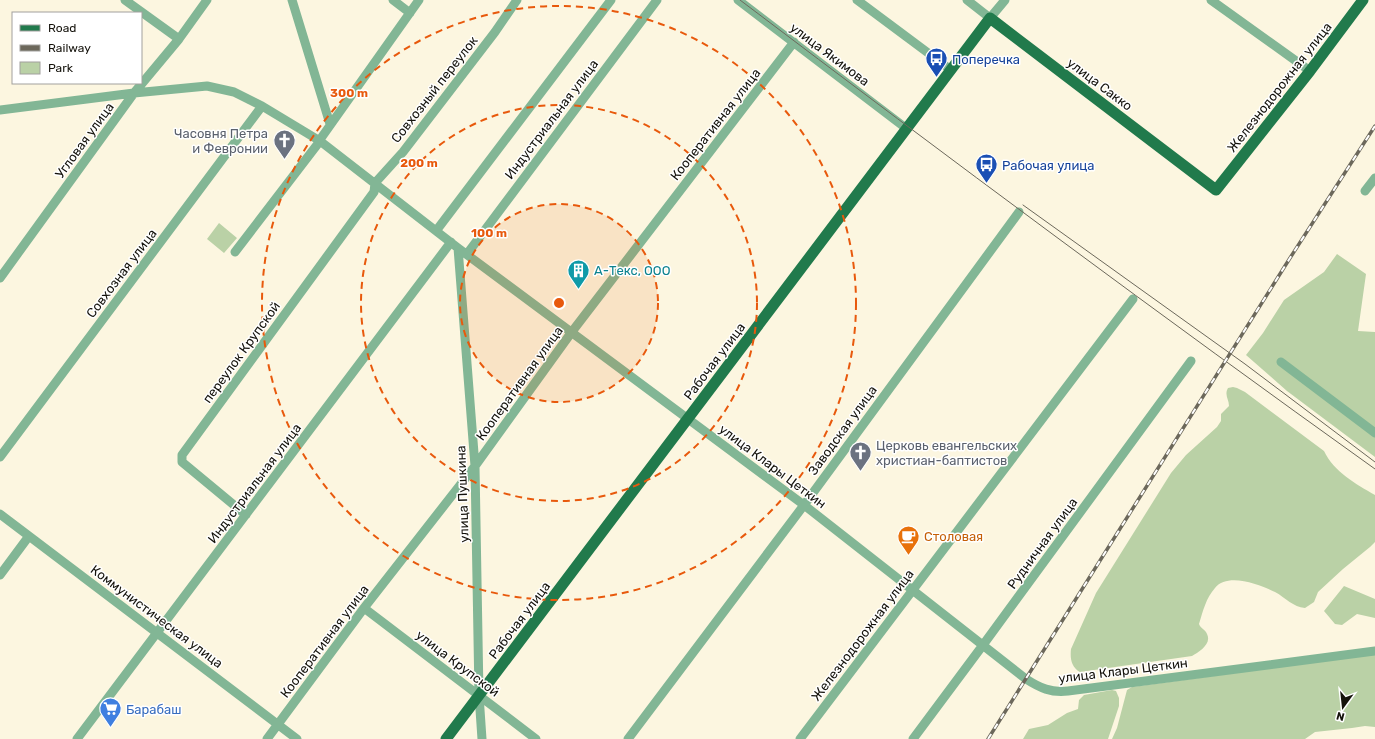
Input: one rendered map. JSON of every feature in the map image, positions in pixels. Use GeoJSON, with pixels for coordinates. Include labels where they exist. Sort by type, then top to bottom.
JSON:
{"type":"FeatureCollection","features":[{"type":"Feature","properties":{"kind":"main road","name":"Железнодорожная улица"},"geometry":{"type":"LineString","coordinates":[[1216,190],[1310,71],[1363,0]]}},
{"type":"Feature","properties":{"kind":"main road","name":"Рабочая улица"},"geometry":{"type":"LineString","coordinates":[[446,739],[990,18]]}},
{"type":"Feature","properties":{"kind":"main road","name":"улица Сакко"},"geometry":{"type":"LineString","coordinates":[[990,18],[1216,190]]}},
{"type":"Feature","properties":{"kind":"street"},"geometry":{"type":"LineString","coordinates":[[125,0],[142,12]]}},
{"type":"Feature","properties":{"kind":"street","name":"Угловая улица"},"geometry":{"type":"LineString","coordinates":[[142,83],[179,39],[207,0]]}},
{"type":"Feature","properties":{"kind":"street"},"geometry":{"type":"LineString","coordinates":[[292,0],[330,124]]}},
{"type":"Feature","properties":{"kind":"street"},"geometry":{"type":"LineString","coordinates":[[394,0],[410,13]]}},
{"type":"Feature","properties":{"kind":"street"},"geometry":{"type":"LineString","coordinates":[[235,252],[320,141],[330,124],[419,0]]}},
{"type":"Feature","properties":{"kind":"street","name":"Совхозный переулок"},"geometry":{"type":"LineString","coordinates":[[374,183],[402,152],[495,32],[517,0]]}},
{"type":"Feature","properties":{"kind":"street","name":"Индустриальная улица"},"geometry":{"type":"LineString","coordinates":[[436,231],[612,0]]}},
{"type":"Feature","properties":{"kind":"street","name":"Индустриальная улица"},"geometry":{"type":"LineString","coordinates":[[466,254],[657,0]]}},
{"type":"Feature","properties":{"kind":"street","name":"улица Якимова"},"geometry":{"type":"LineString","coordinates":[[738,0],[907,129]]}},
{"type":"Feature","properties":{"kind":"street"},"geometry":{"type":"LineString","coordinates":[[857,0],[951,70]]}},
{"type":"Feature","properties":{"kind":"street","name":"улица Сакко"},"geometry":{"type":"LineString","coordinates":[[967,0],[990,18]]}},
{"type":"Feature","properties":{"kind":"street","name":"Рабочая улица"},"geometry":{"type":"LineString","coordinates":[[990,18],[1005,0]]}},
{"type":"Feature","properties":{"kind":"street"},"geometry":{"type":"LineString","coordinates":[[1211,0],[1310,71]]}},
{"type":"Feature","properties":{"kind":"street"},"geometry":{"type":"LineString","coordinates":[[142,12],[179,39]]}},
{"type":"Feature","properties":{"kind":"street","name":"Кооперативная улица"},"geometry":{"type":"LineString","coordinates":[[267,739],[364,608],[475,466],[571,333],[794,42]]}},
{"type":"Feature","properties":{"kind":"street","name":"Угловая улица"},"geometry":{"type":"LineString","coordinates":[[0,278],[142,84]]}},
{"type":"Feature","properties":{"kind":"street","name":"улица Клары Цеткин"},"geometry":{"type":"LineString","coordinates":[[0,110],[134,93],[207,86],[234,92],[262,106],[320,141],[571,333],[804,504],[1037,686],[1060,692],[1375,651]]}},
{"type":"Feature","properties":{"kind":"street","name":"Совхозная улица"},"geometry":{"type":"LineString","coordinates":[[0,457],[262,106]]}},
{"type":"Feature","properties":{"kind":"street"},"geometry":{"type":"LineString","coordinates":[[1365,191],[1375,178]]}},
{"type":"Feature","properties":{"kind":"street","name":"переулок Крупской"},"geometry":{"type":"LineString","coordinates":[[246,515],[182,462],[182,455],[374,192],[374,183]]}},
{"type":"Feature","properties":{"kind":"street","name":"Заводская улица"},"geometry":{"type":"LineString","coordinates":[[628,739],[804,504],[1019,212]]}},
{"type":"Feature","properties":{"kind":"street","name":"Индустриальная улица"},"geometry":{"type":"LineString","coordinates":[[77,739],[451,242]]}},
{"type":"Feature","properties":{"kind":"street","name":"улица Пушкина"},"geometry":{"type":"LineString","coordinates":[[458,248],[475,466],[479,695],[482,739]]}},
{"type":"Feature","properties":{"kind":"street","name":"Железнодорожная улица"},"geometry":{"type":"LineString","coordinates":[[800,739],[1133,299]]}},
{"type":"Feature","properties":{"kind":"street","name":"Рудничная улица"},"geometry":{"type":"LineString","coordinates":[[912,739],[983,645],[1191,360]]}},
{"type":"Feature","properties":{"kind":"street"},"geometry":{"type":"LineString","coordinates":[[1281,362],[1375,433]]}},
{"type":"Feature","properties":{"kind":"street","name":"Коммунистическая улица"},"geometry":{"type":"LineString","coordinates":[[0,514],[297,739]]}},
{"type":"Feature","properties":{"kind":"street"},"geometry":{"type":"LineString","coordinates":[[0,575],[29,536]]}},
{"type":"Feature","properties":{"kind":"street","name":"улица Крупской"},"geometry":{"type":"LineString","coordinates":[[364,608],[536,739]]}},
{"type":"Feature","properties":{"kind":"green space"},"geometry":{"type":"Polygon","coordinates":[[[219,223],[237,238],[224,253],[207,239],[219,223]]]}},
{"type":"Feature","properties":{"kind":"green space"},"geometry":{"type":"Polygon","coordinates":[[[1337,254],[1366,274],[1358,331],[1375,332],[1375,457],[1287,391],[1246,355],[1263,333],[1284,300],[1324,272],[1337,254]]]}},
{"type":"Feature","properties":{"kind":"green space"},"geometry":{"type":"Polygon","coordinates":[[[1233,387],[1245,392],[1324,451],[1328,458],[1346,477],[1375,495],[1375,542],[1318,592],[1314,602],[1305,608],[1297,606],[1275,592],[1253,583],[1236,580],[1228,581],[1221,583],[1215,588],[1207,600],[1199,624],[1206,632],[1208,641],[1201,650],[1192,656],[1080,672],[1075,668],[1072,662],[1071,649],[1096,593],[1171,473],[1186,455],[1217,427],[1221,421],[1221,414],[1229,406],[1227,390],[1228,388],[1233,387]]]}},
{"type":"Feature","properties":{"kind":"green space"},"geometry":{"type":"Polygon","coordinates":[[[1344,586],[1375,599],[1375,618],[1357,614],[1342,625],[1335,624],[1324,611],[1344,586]]]}},
{"type":"Feature","properties":{"kind":"green space"},"geometry":{"type":"Polygon","coordinates":[[[1375,654],[1375,727],[1365,726],[1315,732],[1305,739],[1112,739],[1117,728],[1127,690],[1132,687],[1375,654]]]}},
{"type":"Feature","properties":{"kind":"green space"},"geometry":{"type":"Polygon","coordinates":[[[1112,690],[1116,691],[1119,698],[1119,706],[1108,739],[1023,739],[1029,729],[1048,725],[1067,713],[1078,709],[1079,700],[1084,695],[1112,690]]]}},
{"type":"Feature","properties":{"kind":"tram line"},"geometry":{"type":"LineString","coordinates":[[740,0],[1056,237],[1375,469]]}},
{"type":"Feature","properties":{"kind":"tram line"},"geometry":{"type":"LineString","coordinates":[[1023,205],[1245,364],[1375,462]]}},
{"type":"Feature","properties":{"kind":"railway"},"geometry":{"type":"LineString","coordinates":[[988,739],[1290,258],[1375,126]]}},
{"type":"Feature","properties":{"kind":"place","name":"Поперечка"},"geometry":{"type":"Point","coordinates":[937,78]}},
{"type":"Feature","properties":{"kind":"place","name":"Часовня Петра и Февронии"},"geometry":{"type":"Point","coordinates":[284,160]}},
{"type":"Feature","properties":{"kind":"place","name":"Рабочая улица"},"geometry":{"type":"Point","coordinates":[986,184]}},
{"type":"Feature","properties":{"kind":"place","name":"А-Текс, ООО"},"geometry":{"type":"Point","coordinates":[579,290]}},
{"type":"Feature","properties":{"kind":"place","name":"Церковь евангельских христиан-баптистов"},"geometry":{"type":"Point","coordinates":[860,472]}},
{"type":"Feature","properties":{"kind":"place","name":"Столовая"},"geometry":{"type":"Point","coordinates":[908,556]}},
{"type":"Feature","properties":{"kind":"place","name":"Барабаш"},"geometry":{"type":"Point","coordinates":[111,728]}}]}
